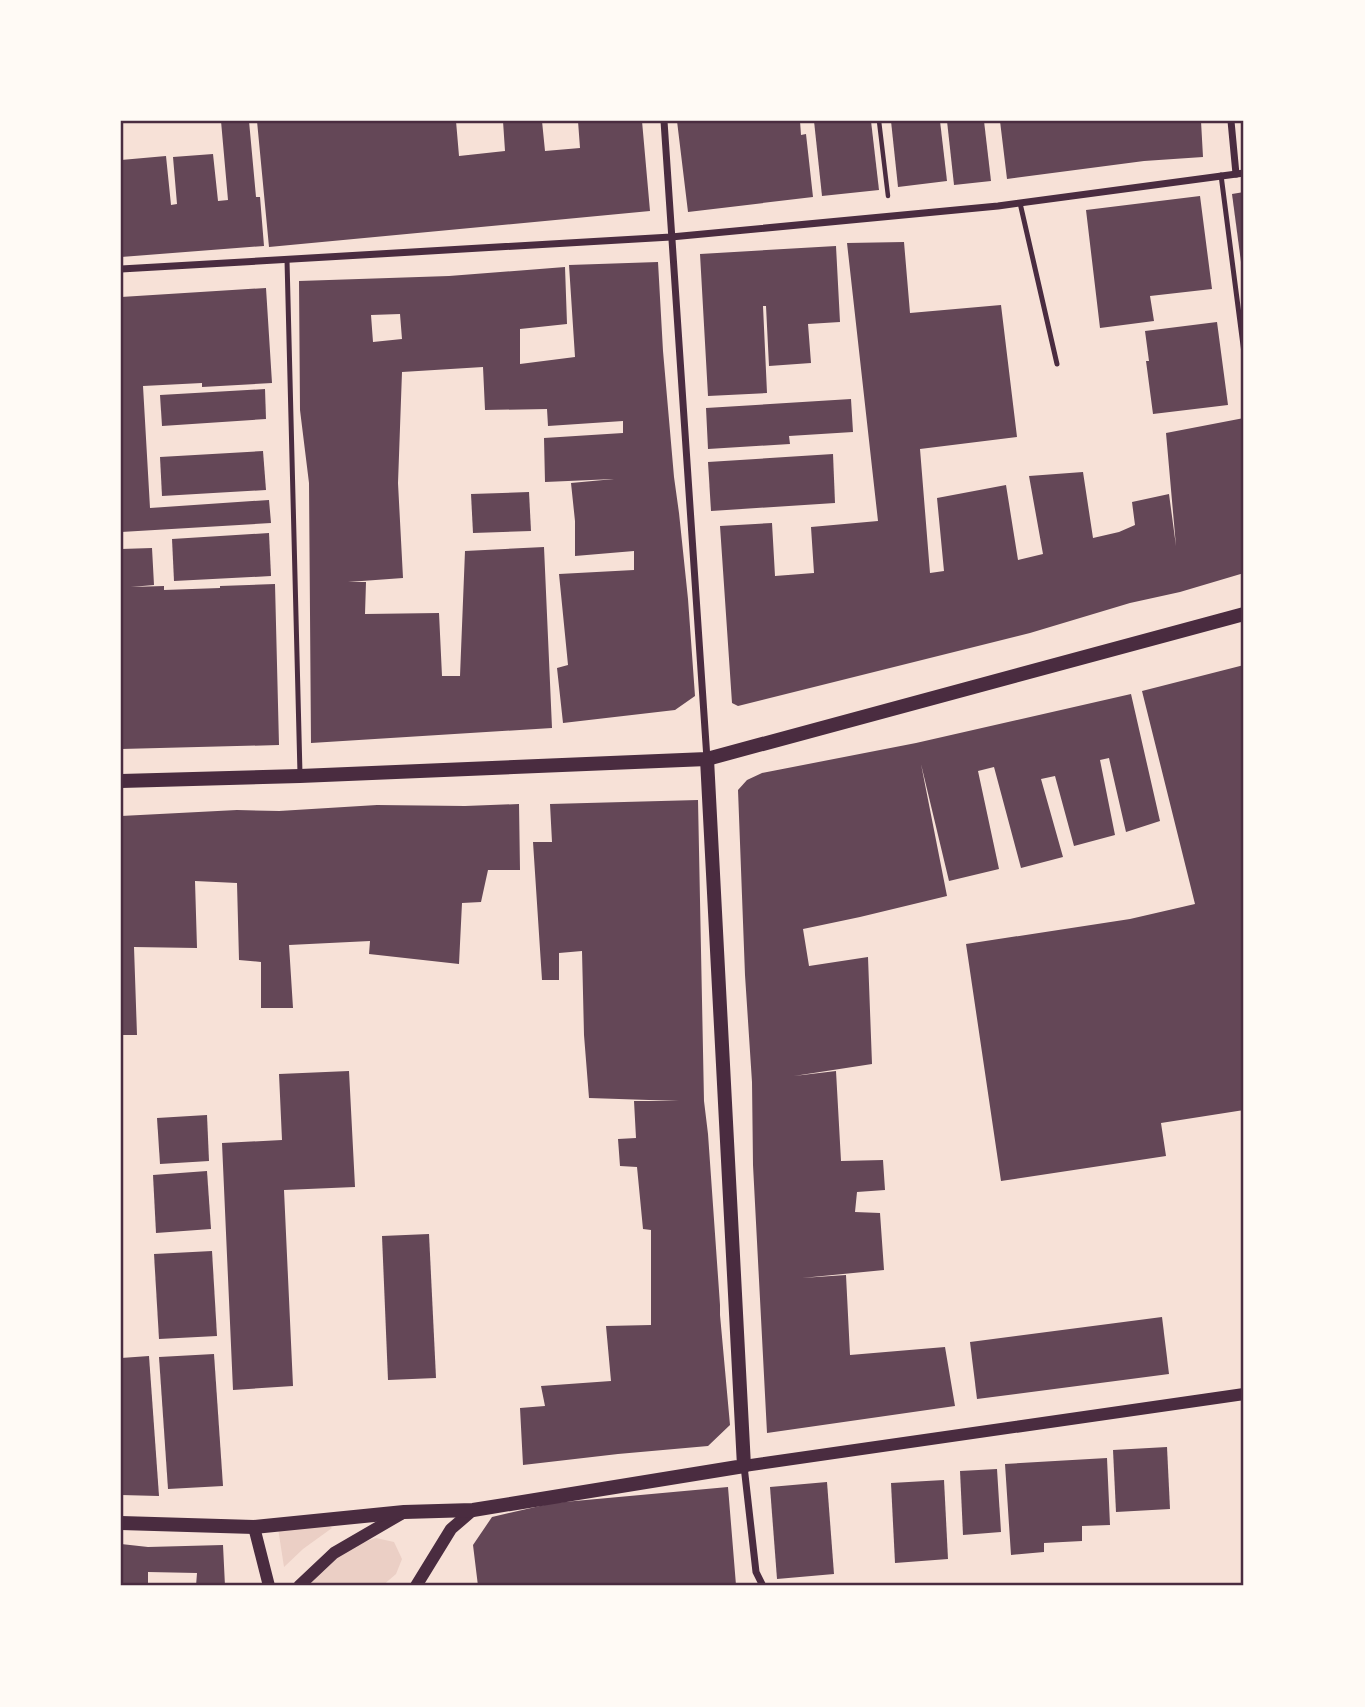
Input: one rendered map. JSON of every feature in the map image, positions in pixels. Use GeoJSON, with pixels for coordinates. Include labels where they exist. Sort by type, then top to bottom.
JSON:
{"type":"FeatureCollection","features":[{"type":"Feature","properties":{"kind":"main road"},"geometry":{"type":"LineString","coordinates":[[121,782],[707,759],[1244,614]]}},
{"type":"Feature","properties":{"kind":"main road"},"geometry":{"type":"LineString","coordinates":[[121,1522],[254,1527],[404,1512],[472,1510],[744,1466],[707,759]]}},
{"type":"Feature","properties":{"kind":"street"},"geometry":{"type":"LineString","coordinates":[[664,121],[707,759]]}},
{"type":"Feature","properties":{"kind":"street"},"geometry":{"type":"LineString","coordinates":[[121,269],[671,237],[1020,203],[1240,174],[1231,121]]}},
{"type":"Feature","properties":{"kind":"street"},"geometry":{"type":"LineString","coordinates":[[763,1586],[756,1572],[744,1466],[1244,1394]]}},
{"type":"Feature","properties":{"kind":"street"},"geometry":{"type":"LineString","coordinates":[[416,1586],[451,1529],[472,1510]]}},
{"type":"Feature","properties":{"kind":"street"},"geometry":{"type":"LineString","coordinates":[[299,1586],[334,1553],[404,1512]]}},
{"type":"Feature","properties":{"kind":"street"},"geometry":{"type":"LineString","coordinates":[[254,1527],[269,1586]]}},
{"type":"Feature","properties":{"kind":"lane"},"geometry":{"type":"LineString","coordinates":[[1221,175],[1244,353]]}},
{"type":"Feature","properties":{"kind":"lane"},"geometry":{"type":"LineString","coordinates":[[1020,203],[1057,364]]}},
{"type":"Feature","properties":{"kind":"lane"},"geometry":{"type":"LineString","coordinates":[[287,260],[300,776]]}},
{"type":"Feature","properties":{"kind":"path"},"geometry":{"type":"LineString","coordinates":[[879,121],[890,217]]}},
{"type":"Feature","properties":{"kind":"shaded area"},"geometry":{"type":"Polygon","coordinates":[[[324,1522],[332,1528],[284,1567],[278,1528],[324,1522]]]}},
{"type":"Feature","properties":{"kind":"shaded area"},"geometry":{"type":"Polygon","coordinates":[[[376,1538],[394,1542],[402,1559],[396,1574],[382,1586],[303,1586],[347,1547],[376,1538]]]}},
{"type":"Feature","properties":{"kind":"building"},"geometry":{"type":"Polygon","coordinates":[[[221,121],[249,121],[256,197],[260,197],[264,246],[121,257],[121,160],[166,156],[171,205],[177,204],[173,157],[213,154],[218,201],[228,200],[221,121]]]}},
{"type":"Feature","properties":{"kind":"building"},"geometry":{"type":"Polygon","coordinates":[[[257,121],[456,121],[459,156],[505,151],[503,121],[542,121],[545,151],[580,148],[578,121],[642,121],[650,211],[269,247],[257,121]]]}},
{"type":"Feature","properties":{"kind":"building"},"geometry":{"type":"Polygon","coordinates":[[[677,121],[800,121],[801,135],[806,134],[813,197],[688,212],[677,121]]]}},
{"type":"Feature","properties":{"kind":"building"},"geometry":{"type":"Polygon","coordinates":[[[814,121],[871,121],[879,190],[822,196],[814,121]]]}},
{"type":"Feature","properties":{"kind":"building"},"geometry":{"type":"Polygon","coordinates":[[[891,121],[940,121],[947,181],[898,187],[891,121]]]}},
{"type":"Feature","properties":{"kind":"building"},"geometry":{"type":"Polygon","coordinates":[[[947,121],[984,121],[991,181],[954,185],[947,121]]]}},
{"type":"Feature","properties":{"kind":"building"},"geometry":{"type":"Polygon","coordinates":[[[1000,121],[1201,121],[1203,157],[1144,161],[1007,179],[1000,121]]]}},
{"type":"Feature","properties":{"kind":"building"},"geometry":{"type":"Polygon","coordinates":[[[1244,192],[1244,277],[1243,277],[1232,194],[1244,192]]]}},
{"type":"Feature","properties":{"kind":"building"},"geometry":{"type":"Polygon","coordinates":[[[1200,196],[1212,289],[1150,296],[1154,321],[1100,328],[1086,210],[1200,196]]]}},
{"type":"Feature","properties":{"kind":"building"},"geometry":{"type":"Polygon","coordinates":[[[904,242],[910,313],[1001,305],[1017,437],[920,449],[930,573],[944,571],[937,498],[1006,485],[1018,560],[1043,554],[1029,476],[1083,472],[1093,538],[1135,525],[1132,502],[1169,494],[1176,546],[1166,433],[1244,418],[1244,573],[1030,633],[738,706],[732,703],[720,526],[772,523],[775,576],[814,573],[811,527],[878,521],[847,243],[904,242]]]}},
{"type":"Feature","properties":{"kind":"building"},"geometry":{"type":"Polygon","coordinates":[[[836,246],[840,322],[808,324],[811,363],[769,366],[766,306],[763,306],[767,393],[708,396],[700,254],[836,246]]]}},
{"type":"Feature","properties":{"kind":"building"},"geometry":{"type":"Polygon","coordinates":[[[658,262],[663,351],[695,696],[675,710],[563,723],[557,668],[568,665],[559,574],[634,570],[634,551],[575,556],[571,483],[614,479],[545,482],[544,438],[623,433],[623,421],[548,426],[547,409],[485,410],[483,367],[402,372],[398,483],[403,578],[348,582],[366,582],[365,614],[439,613],[442,676],[460,676],[465,551],[544,547],[552,728],[311,743],[309,483],[300,410],[299,281],[449,276],[565,267],[567,324],[520,329],[520,364],[575,357],[569,265],[658,262]],[[400,314],[371,315],[373,342],[402,339],[400,314]]]}},
{"type":"Feature","properties":{"kind":"building"},"geometry":{"type":"Polygon","coordinates":[[[266,288],[272,383],[202,387],[202,383],[143,386],[150,508],[269,500],[271,523],[121,532],[121,297],[266,288]]]}},
{"type":"Feature","properties":{"kind":"building"},"geometry":{"type":"Polygon","coordinates":[[[1217,322],[1228,405],[1153,414],[1145,331],[1217,322]]]}},
{"type":"Feature","properties":{"kind":"building"},"geometry":{"type":"Polygon","coordinates":[[[265,389],[266,419],[162,426],[160,395],[265,389]]]}},
{"type":"Feature","properties":{"kind":"building"},"geometry":{"type":"Polygon","coordinates":[[[851,399],[853,432],[789,436],[790,444],[708,449],[706,408],[851,399]]]}},
{"type":"Feature","properties":{"kind":"building"},"geometry":{"type":"Polygon","coordinates":[[[263,451],[266,490],[162,496],[160,457],[263,451]]]}},
{"type":"Feature","properties":{"kind":"building"},"geometry":{"type":"Polygon","coordinates":[[[833,454],[835,503],[711,511],[708,462],[833,454]]]}},
{"type":"Feature","properties":{"kind":"building"},"geometry":{"type":"Polygon","coordinates":[[[529,492],[531,531],[473,533],[471,494],[529,492]]]}},
{"type":"Feature","properties":{"kind":"building"},"geometry":{"type":"Polygon","coordinates":[[[269,533],[271,576],[174,581],[172,539],[269,533]]]}},
{"type":"Feature","properties":{"kind":"building"},"geometry":{"type":"Polygon","coordinates":[[[152,548],[154,585],[131,587],[164,586],[164,590],[275,584],[279,745],[121,749],[121,549],[152,548]]]}},
{"type":"Feature","properties":{"kind":"building"},"geometry":{"type":"Polygon","coordinates":[[[1244,665],[1244,1110],[1161,1123],[1166,1156],[1001,1181],[966,944],[1130,919],[1195,904],[1142,691],[1244,665]]]}},
{"type":"Feature","properties":{"kind":"building"},"geometry":{"type":"Polygon","coordinates":[[[1131,694],[1160,821],[1126,832],[1109,758],[1100,760],[1115,835],[1074,846],[1055,776],[1041,779],[1063,857],[1021,868],[994,767],[978,771],[999,869],[949,881],[921,764],[947,896],[803,929],[809,966],[868,957],[872,1064],[794,1076],[836,1071],[841,1161],[883,1160],[885,1190],[857,1192],[855,1212],[880,1213],[884,1270],[802,1278],[846,1275],[850,1355],[945,1347],[955,1406],[767,1433],[738,790],[747,780],[762,773],[916,743],[1131,694]]]}},
{"type":"Feature","properties":{"kind":"building"},"geometry":{"type":"Polygon","coordinates":[[[698,800],[704,1101],[730,1425],[708,1446],[523,1465],[520,1408],[545,1406],[541,1386],[611,1381],[606,1326],[651,1325],[651,1230],[643,1229],[637,1167],[620,1166],[618,1139],[636,1138],[634,1101],[679,1101],[589,1098],[582,951],[559,953],[559,980],[542,980],[533,842],[552,842],[550,804],[698,800]]]}},
{"type":"Feature","properties":{"kind":"building"},"geometry":{"type":"Polygon","coordinates":[[[519,804],[520,870],[488,870],[481,902],[462,903],[459,964],[369,954],[370,941],[289,945],[293,1008],[261,1008],[261,962],[239,960],[237,883],[195,881],[197,948],[134,947],[137,1035],[121,1035],[121,816],[377,805],[519,804]]]}},
{"type":"Feature","properties":{"kind":"building"},"geometry":{"type":"Polygon","coordinates":[[[349,1071],[355,1187],[284,1190],[293,1386],[233,1390],[222,1143],[282,1140],[279,1074],[349,1071]]]}},
{"type":"Feature","properties":{"kind":"building"},"geometry":{"type":"Polygon","coordinates":[[[207,1115],[209,1161],[160,1164],[157,1118],[207,1115]]]}},
{"type":"Feature","properties":{"kind":"building"},"geometry":{"type":"Polygon","coordinates":[[[207,1171],[211,1229],[156,1233],[153,1175],[207,1171]]]}},
{"type":"Feature","properties":{"kind":"building"},"geometry":{"type":"Polygon","coordinates":[[[429,1234],[436,1378],[388,1380],[382,1236],[429,1234]]]}},
{"type":"Feature","properties":{"kind":"building"},"geometry":{"type":"Polygon","coordinates":[[[212,1251],[217,1336],[159,1339],[154,1254],[212,1251]]]}},
{"type":"Feature","properties":{"kind":"building"},"geometry":{"type":"Polygon","coordinates":[[[1162,1317],[1169,1374],[977,1399],[970,1342],[1162,1317]]]}},
{"type":"Feature","properties":{"kind":"building"},"geometry":{"type":"Polygon","coordinates":[[[214,1354],[223,1486],[168,1489],[159,1357],[214,1354]]]}},
{"type":"Feature","properties":{"kind":"building"},"geometry":{"type":"Polygon","coordinates":[[[149,1356],[159,1496],[121,1495],[121,1358],[149,1356]]]}},
{"type":"Feature","properties":{"kind":"building"},"geometry":{"type":"Polygon","coordinates":[[[1167,1447],[1170,1509],[1116,1512],[1113,1450],[1167,1447]]]}},
{"type":"Feature","properties":{"kind":"building"},"geometry":{"type":"Polygon","coordinates":[[[1107,1458],[1110,1525],[1082,1526],[1082,1541],[1044,1543],[1044,1552],[1011,1555],[1005,1464],[1107,1458]]]}},
{"type":"Feature","properties":{"kind":"building"},"geometry":{"type":"Polygon","coordinates":[[[997,1469],[1001,1532],[963,1535],[960,1471],[997,1469]]]}},
{"type":"Feature","properties":{"kind":"building"},"geometry":{"type":"Polygon","coordinates":[[[944,1480],[948,1559],[895,1563],[891,1483],[944,1480]]]}},
{"type":"Feature","properties":{"kind":"building"},"geometry":{"type":"Polygon","coordinates":[[[827,1482],[834,1574],[777,1579],[770,1487],[827,1482]]]}},
{"type":"Feature","properties":{"kind":"building"},"geometry":{"type":"Polygon","coordinates":[[[728,1487],[736,1585],[478,1586],[473,1545],[492,1517],[553,1503],[728,1487]]]}},
{"type":"Feature","properties":{"kind":"building"},"geometry":{"type":"Polygon","coordinates":[[[121,1544],[148,1547],[223,1545],[225,1586],[196,1586],[197,1573],[148,1572],[148,1586],[121,1586],[121,1544]]]}}]}
